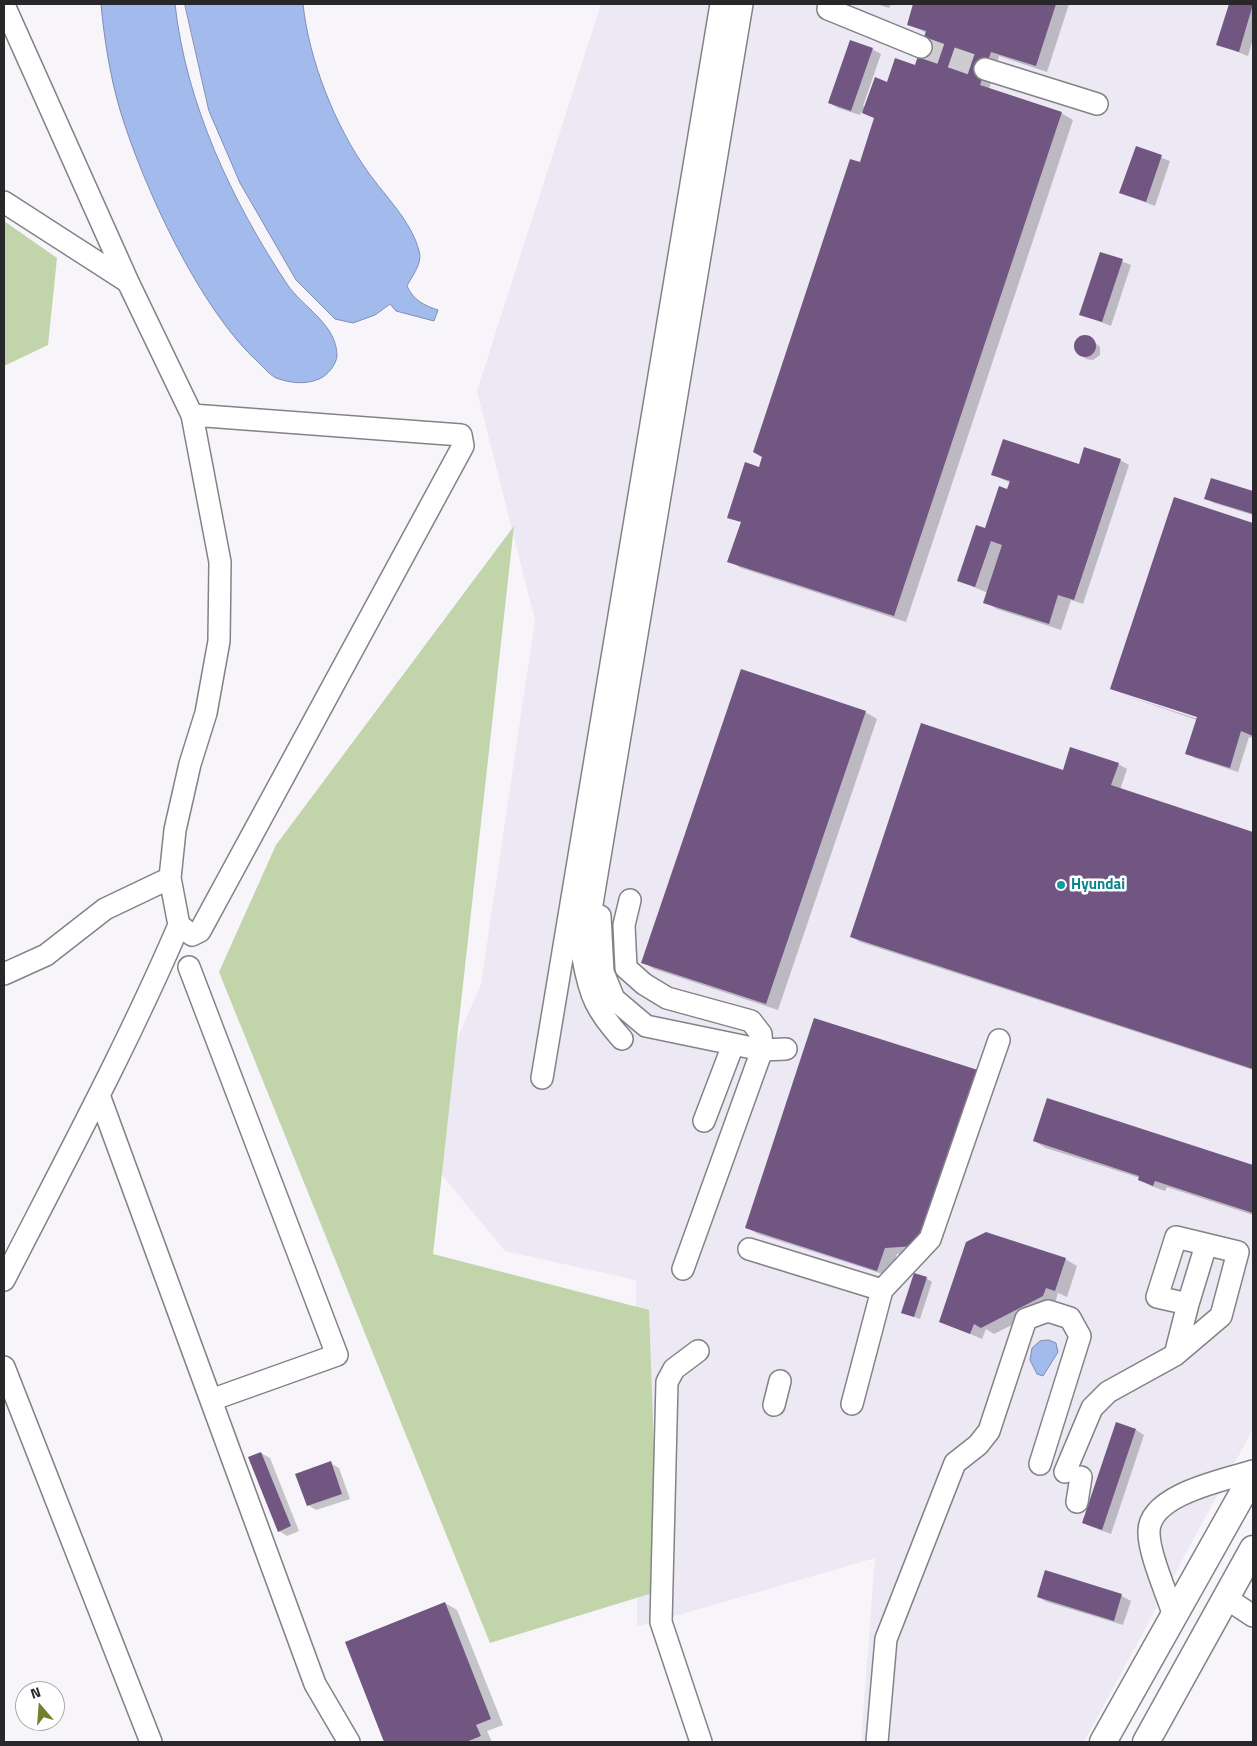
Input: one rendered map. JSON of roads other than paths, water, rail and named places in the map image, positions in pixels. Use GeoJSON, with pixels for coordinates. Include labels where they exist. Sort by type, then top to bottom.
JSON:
{"type":"FeatureCollection","features":[{"type":"Feature","properties":{"kind":"main road"},"geometry":{"type":"LineString","coordinates":[[1104,1742],[1253,1473]]}},
{"type":"Feature","properties":{"kind":"main road"},"geometry":{"type":"LineString","coordinates":[[1146,1742],[1253,1549]]}},
{"type":"Feature","properties":{"kind":"street"},"geometry":{"type":"LineString","coordinates":[[542,1078],[721,4]]}},
{"type":"Feature","properties":{"kind":"street"},"geometry":{"type":"LineString","coordinates":[[622,1039],[602,1016],[588,988],[583,958],[742,4]]}},
{"type":"Feature","properties":{"kind":"street"},"geometry":{"type":"LineString","coordinates":[[4,5],[128,282],[192,415],[220,562],[220,641],[206,712],[190,764],[175,830],[170,878],[179,925],[99,1095],[4,1280]]}},
{"type":"Feature","properties":{"kind":"street"},"geometry":{"type":"LineString","coordinates":[[828,8],[921,47]]}},
{"type":"Feature","properties":{"kind":"street"},"geometry":{"type":"LineString","coordinates":[[985,69],[1097,104]]}},
{"type":"Feature","properties":{"kind":"street"},"geometry":{"type":"LineString","coordinates":[[4,202],[128,282]]}},
{"type":"Feature","properties":{"kind":"street"},"geometry":{"type":"LineString","coordinates":[[179,925],[192,934],[200,931],[463,446],[460,436],[192,415]]}},
{"type":"Feature","properties":{"kind":"street"},"geometry":{"type":"LineString","coordinates":[[610,795],[613,826],[611,853],[599,920],[603,972],[614,999],[646,1026],[762,1050],[786,1049]]}},
{"type":"Feature","properties":{"kind":"street"},"geometry":{"type":"LineString","coordinates":[[4,974],[46,955],[105,909],[170,878]]}},
{"type":"Feature","properties":{"kind":"street"},"geometry":{"type":"LineString","coordinates":[[630,900],[624,925],[626,968],[644,984],[667,998],[751,1021],[761,1034],[762,1050],[683,1269]]}},
{"type":"Feature","properties":{"kind":"street"},"geometry":{"type":"LineString","coordinates":[[190,967],[337,1355],[210,1400]]}},
{"type":"Feature","properties":{"kind":"street"},"geometry":{"type":"LineString","coordinates":[[852,1404],[882,1290],[930,1239],[999,1040]]}},
{"type":"Feature","properties":{"kind":"street"},"geometry":{"type":"LineString","coordinates":[[704,1121],[733,1045]]}},
{"type":"Feature","properties":{"kind":"street"},"geometry":{"type":"LineString","coordinates":[[99,1095],[315,1684],[349,1742]]}},
{"type":"Feature","properties":{"kind":"street"},"geometry":{"type":"LineString","coordinates":[[1077,1502],[1073,1475],[1092,1408],[1108,1392],[1175,1355],[1221,1316],[1238,1252],[1176,1237],[1157,1297],[1188,1304]]}},
{"type":"Feature","properties":{"kind":"street"},"geometry":{"type":"LineString","coordinates":[[1175,1355],[1206,1245]]}},
{"type":"Feature","properties":{"kind":"street"},"geometry":{"type":"LineString","coordinates":[[749,1249],[882,1290]]}},
{"type":"Feature","properties":{"kind":"street"},"geometry":{"type":"LineString","coordinates":[[877,1742],[886,1639],[955,1463],[978,1445],[989,1431],[1026,1319],[1048,1311],[1070,1318],[1080,1336],[1040,1464]]}},
{"type":"Feature","properties":{"kind":"street"},"geometry":{"type":"LineString","coordinates":[[698,1351],[674,1368],[666,1382],[661,1622],[701,1742]]}},
{"type":"Feature","properties":{"kind":"street"},"geometry":{"type":"LineString","coordinates":[[4,1367],[150,1742]]}},
{"type":"Feature","properties":{"kind":"street"},"geometry":{"type":"LineString","coordinates":[[774,1405],[780,1381]]}},
{"type":"Feature","properties":{"kind":"street"},"geometry":{"type":"LineString","coordinates":[[1174,1616],[1150,1544],[1148,1529],[1156,1511],[1169,1501],[1190,1492],[1253,1473]]}},
{"type":"Feature","properties":{"kind":"street"},"geometry":{"type":"LineString","coordinates":[[1226,1598],[1253,1616]]}},
{"type":"Feature","properties":{"kind":"water"},"geometry":{"type":"Polygon","coordinates":[[[101,4],[175,4],[189,78],[214,150],[230,185],[287,284],[325,325],[336,345],[337,356],[335,363],[331,370],[322,378],[298,383],[281,380],[272,375],[237,340],[195,280],[159,209],[130,141],[113,84],[101,4]]]}},
{"type":"Feature","properties":{"kind":"water"},"geometry":{"type":"Polygon","coordinates":[[[185,4],[303,4],[311,47],[325,92],[356,154],[404,220],[415,240],[420,260],[407,286],[420,302],[438,310],[434,321],[396,311],[390,304],[375,315],[353,323],[335,319],[296,280],[240,183],[209,111],[185,4]]]}},
{"type":"Feature","properties":{"kind":"water"},"geometry":{"type":"Polygon","coordinates":[[[1049,1340],[1056,1343],[1058,1352],[1043,1376],[1037,1374],[1030,1360],[1032,1348],[1040,1341],[1049,1340]]]}},
{"type":"Feature","properties":{"kind":"tunnel"},"geometry":{"type":"LineString","coordinates":[[921,47],[985,69]]}},
{"type":"Feature","properties":{"kind":"place","name":"Hyundai"},"geometry":{"type":"Point","coordinates":[1061,885]}}]}
